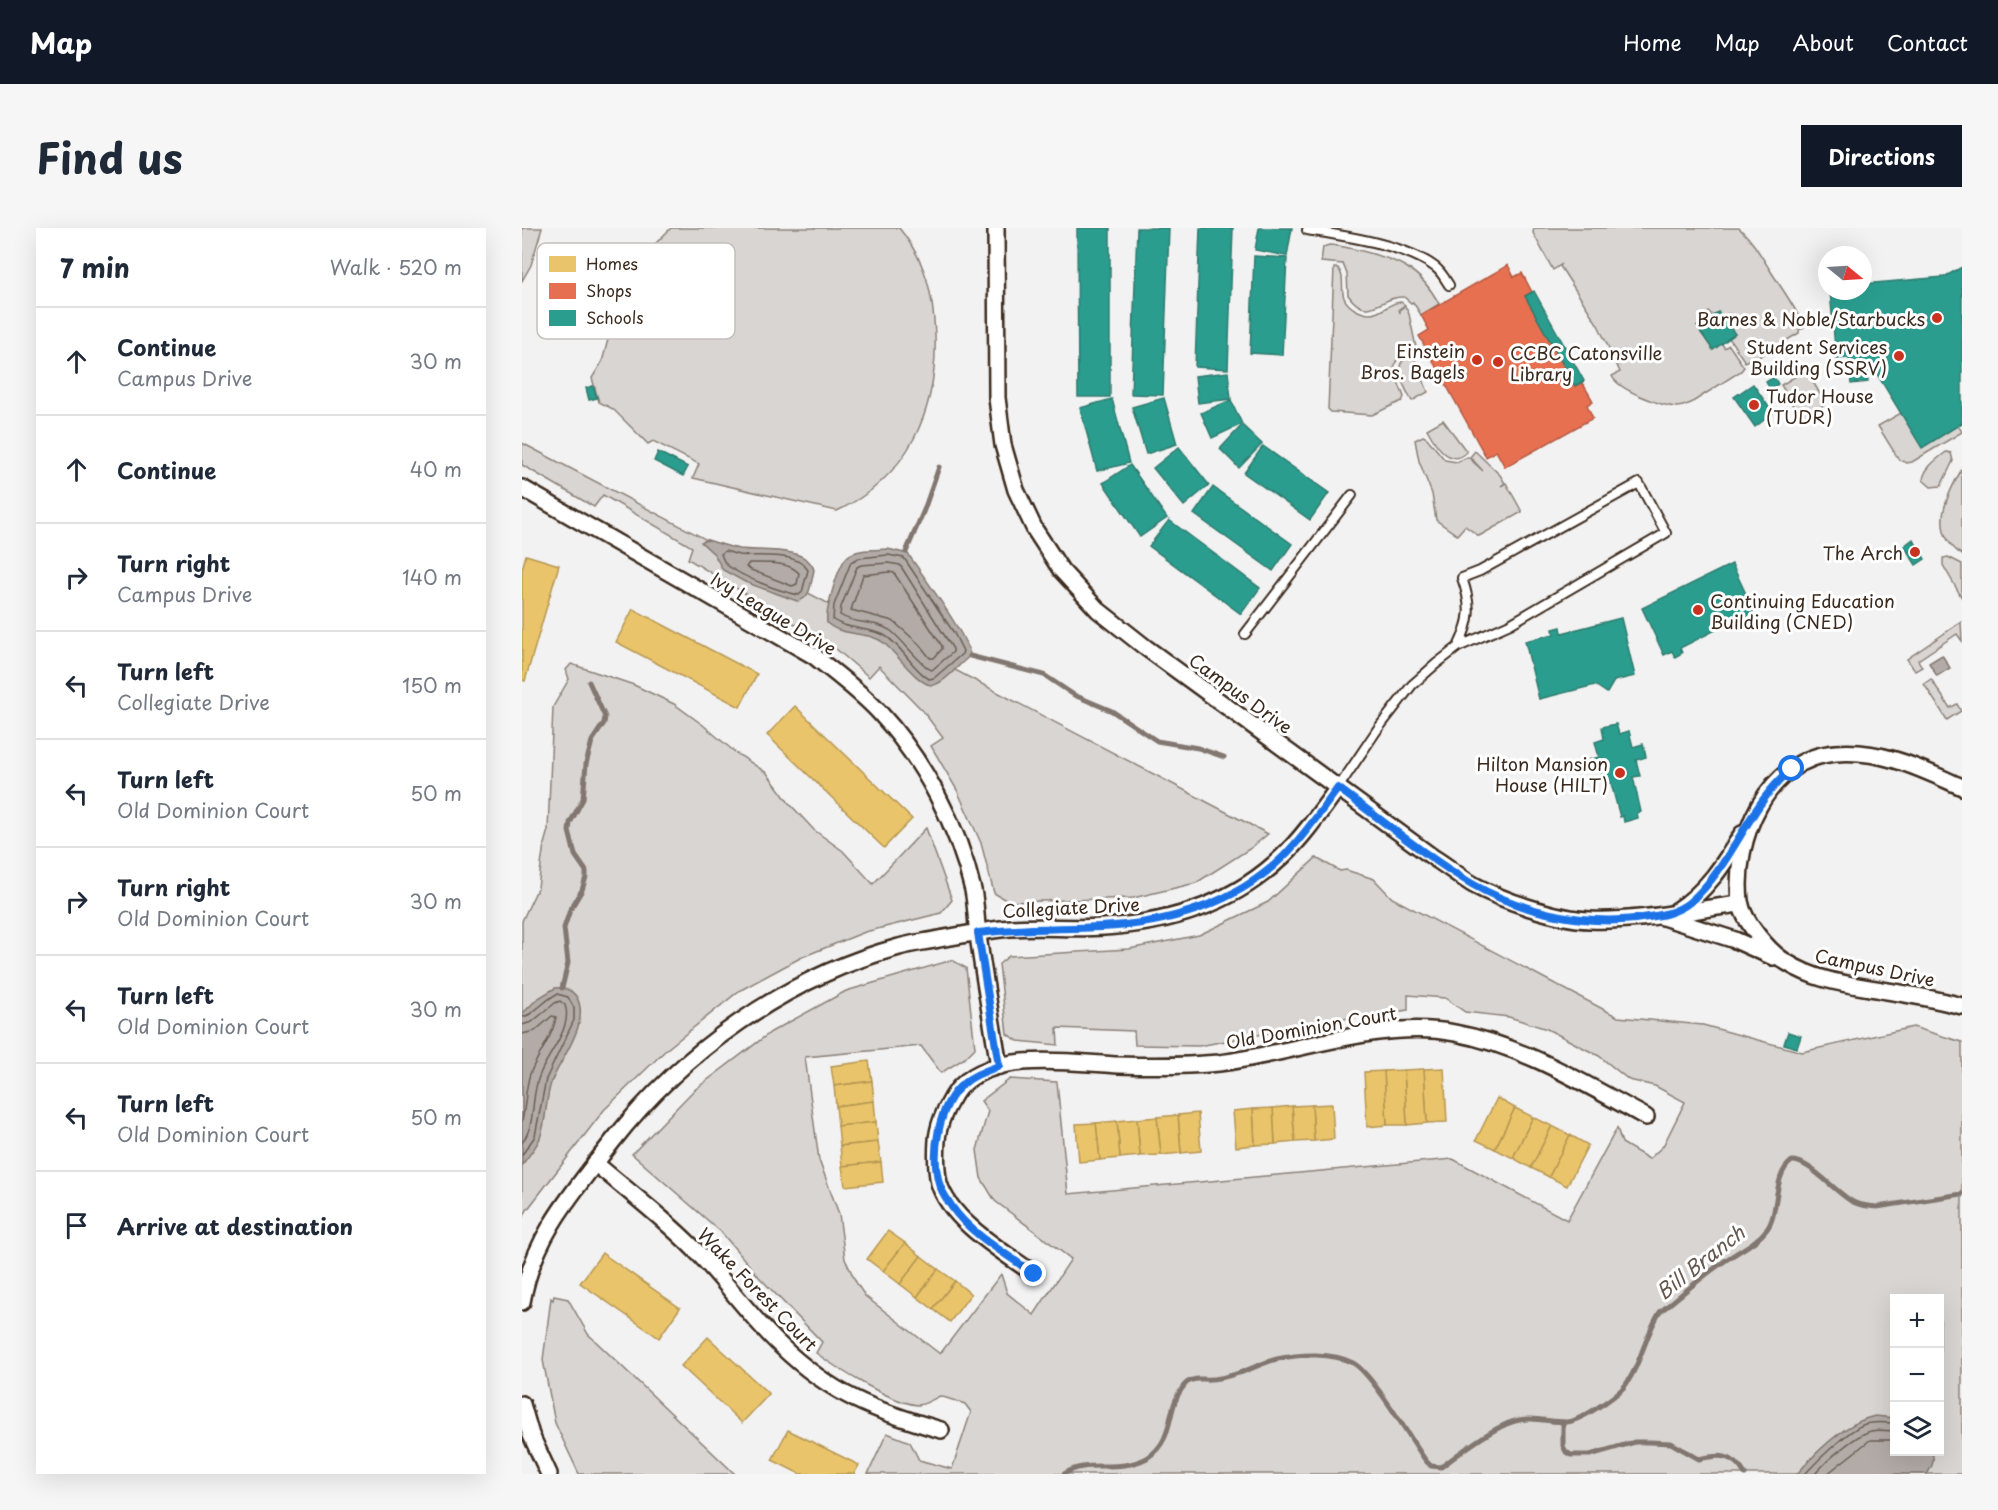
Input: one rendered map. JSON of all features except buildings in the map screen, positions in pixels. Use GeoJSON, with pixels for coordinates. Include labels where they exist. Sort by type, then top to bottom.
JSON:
{"type":"FeatureCollection","features":[{"type":"Feature","properties":{"kind":"street","name":"Campus Drive"},"geometry":{"type":"LineString","coordinates":[[996,228],[997,398],[1003,445],[1016,490],[1035,530],[1061,570],[1098,610],[1338,788],[1473,884],[1509,901],[1550,913],[1587,920],[1624,920],[1740,904],[1756,934],[1770,951],[1811,976],[1962,1006]]}},
{"type":"Feature","properties":{"kind":"street","name":"Ivy League Drive"},"geometry":{"type":"LineString","coordinates":[[522,488],[814,656],[879,712],[913,757],[945,812],[973,891],[978,933]]}},
{"type":"Feature","properties":{"kind":"street"},"geometry":{"type":"LineString","coordinates":[[1667,914],[1689,903],[1709,883],[1728,857],[1762,799],[1776,782],[1807,760],[1834,753],[1882,755],[1904,761],[1962,787]]}},
{"type":"Feature","properties":{"kind":"street","name":"Collegiate Drive"},"geometry":{"type":"LineString","coordinates":[[522,1302],[525,1283],[541,1240],[558,1212],[626,1124],[672,1078],[726,1032],[789,992],[842,967],[899,946],[1012,928],[1141,924],[1181,915],[1224,898],[1282,858],[1338,788]]}},
{"type":"Feature","properties":{"kind":"street"},"geometry":{"type":"LineString","coordinates":[[1740,904],[1743,848],[1750,822]]}},
{"type":"Feature","properties":{"kind":"street"},"geometry":{"type":"LineString","coordinates":[[1667,914],[1785,962]]}},
{"type":"Feature","properties":{"kind":"street"},"geometry":{"type":"LineString","coordinates":[[978,933],[999,1066]]}},
{"type":"Feature","properties":{"kind":"street","name":"Old Dominion Court"},"geometry":{"type":"LineString","coordinates":[[1034,1274],[967,1225],[953,1208],[940,1185],[936,1160],[937,1135],[946,1107],[961,1085],[978,1074],[999,1066],[1026,1061],[1184,1066],[1264,1056],[1345,1038],[1419,1029],[1454,1032],[1497,1044],[1545,1062],[1646,1117]]}},
{"type":"Feature","properties":{"kind":"street","name":"Wake Forest Court"},"geometry":{"type":"LineString","coordinates":[[595,1163],[698,1252],[780,1346],[829,1386],[862,1404],[941,1430]]}},
{"type":"Feature","properties":{"kind":"street"},"geometry":{"type":"LineString","coordinates":[[522,1404],[531,1435],[549,1474]]}},
{"type":"Feature","properties":{"kind":"lane"},"geometry":{"type":"LineString","coordinates":[[1307,230],[1397,248],[1420,257],[1438,268],[1449,285]]}},
{"type":"Feature","properties":{"kind":"lane"},"geometry":{"type":"LineString","coordinates":[[1338,788],[1377,730],[1412,685],[1458,646],[1510,624],[1666,533],[1639,483],[1480,571],[1462,578],[1469,609],[1467,628],[1458,646]]}},
{"type":"Feature","properties":{"kind":"lane"},"geometry":{"type":"LineString","coordinates":[[1245,634],[1352,495]]}},
{"type":"Feature","properties":{"kind":"shaded area"},"geometry":{"type":"Polygon","coordinates":[[[522,228],[542,228],[531,265],[522,281],[522,228]]]}},
{"type":"Feature","properties":{"kind":"shaded area"},"geometry":{"type":"Polygon","coordinates":[[[671,228],[899,228],[922,265],[930,291],[935,334],[935,362],[931,389],[914,438],[900,460],[883,480],[862,497],[837,511],[693,478],[699,464],[653,441],[648,444],[613,409],[599,402],[592,378],[602,362],[608,339],[735,339],[735,243],[656,243],[671,228]]]}},
{"type":"Feature","properties":{"kind":"shaded area"},"geometry":{"type":"Polygon","coordinates":[[[1534,228],[1739,228],[1759,253],[1804,327],[1799,330],[1799,333],[1757,358],[1755,356],[1745,362],[1729,338],[1735,334],[1729,326],[1734,322],[1729,314],[1723,318],[1718,312],[1710,318],[1708,317],[1711,314],[1709,312],[1703,317],[1706,321],[1697,327],[1713,350],[1722,343],[1724,348],[1729,345],[1744,367],[1691,403],[1680,407],[1661,404],[1631,392],[1612,376],[1620,372],[1598,325],[1560,266],[1562,264],[1553,270],[1533,233],[1534,228]]]}},
{"type":"Feature","properties":{"kind":"shaded area"},"geometry":{"type":"Polygon","coordinates":[[[1329,245],[1375,254],[1397,262],[1424,282],[1439,304],[1421,315],[1413,302],[1411,303],[1404,297],[1388,300],[1369,308],[1362,307],[1348,295],[1347,274],[1343,264],[1321,262],[1323,247],[1329,245]]]}},
{"type":"Feature","properties":{"kind":"shaded area"},"geometry":{"type":"Polygon","coordinates":[[[1334,268],[1338,268],[1341,273],[1345,300],[1356,310],[1366,314],[1374,313],[1401,302],[1405,305],[1399,309],[1400,313],[1400,309],[1405,306],[1409,314],[1416,347],[1409,350],[1407,345],[1408,351],[1396,361],[1395,366],[1396,378],[1404,397],[1402,401],[1372,415],[1331,412],[1328,409],[1334,268]]]}},
{"type":"Feature","properties":{"kind":"shaded area"},"geometry":{"type":"Polygon","coordinates":[[[1413,354],[1428,392],[1412,401],[1402,381],[1400,368],[1401,362],[1413,354]]]}},
{"type":"Feature","properties":{"kind":"shaded area"},"geometry":{"type":"Polygon","coordinates":[[[1806,370],[1826,404],[1801,419],[1781,385],[1806,370]]]}},
{"type":"Feature","properties":{"kind":"shaded area"},"geometry":{"type":"Polygon","coordinates":[[[1901,413],[1958,425],[1962,432],[1907,463],[1899,460],[1878,426],[1901,413]]]}},
{"type":"Feature","properties":{"kind":"shaded area"},"geometry":{"type":"Polygon","coordinates":[[[1443,420],[1467,452],[1461,457],[1455,458],[1444,453],[1427,429],[1443,420]]]}},
{"type":"Feature","properties":{"kind":"shaded area"},"geometry":{"type":"Polygon","coordinates":[[[1423,436],[1445,460],[1457,462],[1468,457],[1483,471],[1470,457],[1475,451],[1500,475],[1505,483],[1501,486],[1506,483],[1522,512],[1479,536],[1465,526],[1457,535],[1436,520],[1432,494],[1419,461],[1415,440],[1423,436]]]}},
{"type":"Feature","properties":{"kind":"shaded area"},"geometry":{"type":"Polygon","coordinates":[[[522,443],[1268,834],[1251,848],[1196,883],[1133,898],[1009,902],[994,893],[981,843],[957,790],[931,746],[943,738],[923,711],[879,666],[869,677],[836,649],[688,559],[692,547],[603,495],[594,507],[522,465],[522,443]]]}},
{"type":"Feature","properties":{"kind":"shaded area"},"geometry":{"type":"Polygon","coordinates":[[[1946,452],[1951,453],[1953,461],[1941,486],[1931,487],[1923,480],[1924,476],[1932,464],[1946,452]]]}},
{"type":"Feature","properties":{"kind":"shaded area"},"geometry":{"type":"Polygon","coordinates":[[[1962,469],[1962,555],[1952,546],[1946,536],[1943,514],[1950,491],[1962,469]]]}},
{"type":"Feature","properties":{"kind":"shaded area"},"geometry":{"type":"Polygon","coordinates":[[[1948,557],[1962,564],[1962,598],[1943,565],[1943,558],[1948,557]]]}},
{"type":"Feature","properties":{"kind":"shaded area"},"geometry":{"type":"Polygon","coordinates":[[[1961,622],[1962,641],[1957,634],[1918,660],[1922,667],[1915,671],[1907,659],[1961,622]]]}},
{"type":"Feature","properties":{"kind":"shaded area"},"geometry":{"type":"Polygon","coordinates":[[[571,664],[634,685],[674,704],[703,725],[736,753],[767,773],[789,803],[814,830],[843,851],[873,884],[926,828],[952,900],[941,913],[865,932],[802,957],[739,991],[667,1049],[604,1110],[522,1219],[522,921],[538,887],[548,830],[553,707],[569,679],[566,670],[571,664]]]}},
{"type":"Feature","properties":{"kind":"shaded area"},"geometry":{"type":"Polygon","coordinates":[[[1931,679],[1950,708],[1957,704],[1961,711],[1947,720],[1924,684],[1931,679]]]}},
{"type":"Feature","properties":{"kind":"shaded area"},"geometry":{"type":"Polygon","coordinates":[[[1316,858],[1340,871],[1346,870],[1374,879],[1392,898],[1618,1017],[1703,1025],[1802,1052],[1913,1027],[1962,1042],[1962,1474],[868,1474],[887,1433],[910,1442],[919,1460],[952,1469],[971,1412],[965,1404],[940,1396],[918,1405],[907,1403],[880,1392],[816,1353],[822,1342],[759,1277],[721,1232],[632,1154],[693,1091],[771,1032],[846,991],[952,960],[966,968],[975,1048],[965,1058],[941,1073],[921,1046],[805,1057],[819,1160],[839,1214],[845,1259],[865,1296],[940,1354],[1001,1274],[1007,1293],[1034,1315],[1071,1259],[995,1201],[981,1178],[977,1150],[988,1111],[981,1101],[1010,1079],[1057,1082],[1068,1194],[1453,1159],[1567,1220],[1617,1128],[1622,1143],[1649,1159],[1663,1146],[1685,1102],[1655,1086],[1629,1080],[1599,1056],[1547,1029],[1509,1017],[1465,1012],[1445,998],[1408,995],[1408,1010],[1343,1019],[1199,1046],[1135,1045],[1134,1031],[1057,1028],[1058,1045],[1018,1041],[1007,1034],[999,964],[1009,956],[1129,949],[1199,935],[1268,902],[1316,858]]]}},
{"type":"Feature","properties":{"kind":"shaded area"},"geometry":{"type":"Polygon","coordinates":[[[554,1296],[568,1299],[588,1334],[735,1474],[579,1474],[555,1423],[543,1360],[551,1298],[553,1300],[554,1296]]]}},
{"type":"Feature","properties":{"kind":"water"},"geometry":{"type":"Polygon","coordinates":[[[707,540],[740,549],[781,551],[802,557],[814,570],[808,594],[802,600],[797,601],[745,582],[723,570],[714,554],[701,542],[707,540]]]}},
{"type":"Feature","properties":{"kind":"water"},"geometry":{"type":"Polygon","coordinates":[[[888,549],[908,554],[944,606],[968,648],[970,656],[938,684],[933,685],[921,681],[889,647],[878,639],[840,631],[827,623],[833,589],[847,557],[861,551],[888,549]]]}},
{"type":"Feature","properties":{"kind":"water"},"geometry":{"type":"Polygon","coordinates":[[[1942,655],[1950,668],[1937,676],[1929,663],[1942,655]]]}},
{"type":"Feature","properties":{"kind":"water"},"geometry":{"type":"Polygon","coordinates":[[[555,988],[567,989],[576,996],[580,1006],[580,1017],[573,1040],[551,1083],[540,1138],[522,1165],[522,1014],[537,999],[555,988]]]}},
{"type":"Feature","properties":{"kind":"water"},"geometry":{"type":"Polygon","coordinates":[[[1875,1416],[1890,1418],[1890,1456],[1933,1456],[1933,1463],[1927,1474],[1797,1474],[1822,1448],[1853,1424],[1875,1416]]]}},
{"type":"Feature","properties":{"kind":"waterway"},"geometry":{"type":"LineString","coordinates":[[906,552],[939,467]]}},
{"type":"Feature","properties":{"kind":"waterway"},"geometry":{"type":"LineString","coordinates":[[970,656],[1044,675],[1074,695],[1112,711],[1157,741],[1198,748],[1224,757]]}},
{"type":"Feature","properties":{"kind":"waterway"},"geometry":{"type":"LineString","coordinates":[[562,988],[568,963],[564,928],[586,877],[586,871],[575,855],[569,831],[570,823],[583,799],[586,764],[592,741],[604,723],[605,717],[589,682]]}},
{"type":"Feature","properties":{"kind":"waterway","name":"Bill Branch"},"geometry":{"type":"LineString","coordinates":[[1064,1474],[1083,1467],[1124,1465],[1147,1458],[1162,1442],[1177,1396],[1185,1384],[1192,1380],[1226,1377],[1272,1360],[1306,1355],[1345,1359],[1361,1369],[1381,1393],[1426,1461],[1431,1466],[1441,1467],[1477,1441],[1506,1424],[1527,1419],[1571,1421],[1596,1409],[1624,1387],[1635,1369],[1650,1330],[1660,1312],[1706,1275],[1746,1248],[1767,1229],[1774,1213],[1781,1175],[1792,1161],[1806,1165],[1846,1198],[1862,1205],[1877,1207],[1962,1194]]}},
{"type":"Feature","properties":{"kind":"waterway"},"geometry":{"type":"LineString","coordinates":[[1563,1422],[1563,1446],[1571,1455],[1590,1455],[1635,1442],[1671,1443],[1699,1459],[1713,1456],[1731,1459],[1745,1474]]}},
{"type":"Feature","properties":{"kind":"place","name":"Barnes & Noble/Starbucks"},"geometry":{"type":"Point","coordinates":[1937,318]}},
{"type":"Feature","properties":{"kind":"place","name":"Student Services Building (SSRV)"},"geometry":{"type":"Point","coordinates":[1899,356]}},
{"type":"Feature","properties":{"kind":"place","name":"Einstein Bros. Bagels"},"geometry":{"type":"Point","coordinates":[1477,360]}},
{"type":"Feature","properties":{"kind":"place","name":"CCBC Catonsville Library"},"geometry":{"type":"Point","coordinates":[1498,362]}},
{"type":"Feature","properties":{"kind":"place","name":"Tudor House (TUDR)"},"geometry":{"type":"Point","coordinates":[1754,405]}},
{"type":"Feature","properties":{"kind":"place","name":"The Arch"},"geometry":{"type":"Point","coordinates":[1915,552]}},
{"type":"Feature","properties":{"kind":"place","name":"Continuing Education Building (CNED)"},"geometry":{"type":"Point","coordinates":[1698,610]}},
{"type":"Feature","properties":{"kind":"place","name":"Hilton Mansion House (HILT)"},"geometry":{"type":"Point","coordinates":[1620,773]}},
{"type":"Feature","properties":{"kind":"route"},"geometry":{"type":"LineString","coordinates":[[1034,1274],[967,1225],[953,1208],[940,1185],[936,1160],[937,1135],[946,1107],[961,1085],[978,1074],[999,1066],[978,933],[1012,928],[1141,924],[1181,915],[1224,898],[1282,858],[1338,788],[1473,884],[1509,901],[1550,913],[1587,920],[1624,920],[1660,916],[1673,913],[1689,903],[1702,890],[1728,857],[1762,799],[1776,782],[1792,769]]}}]}
